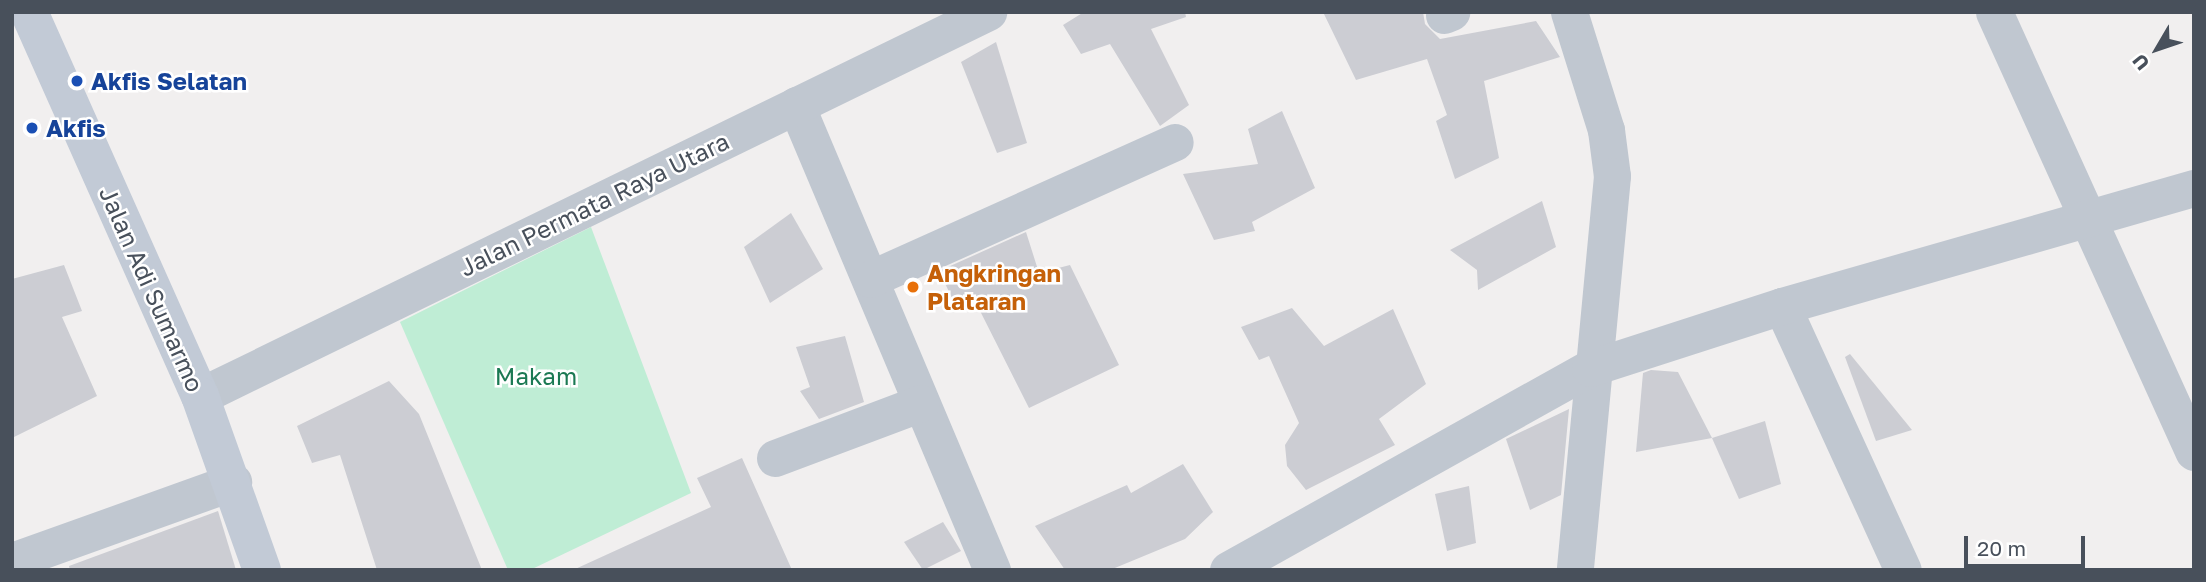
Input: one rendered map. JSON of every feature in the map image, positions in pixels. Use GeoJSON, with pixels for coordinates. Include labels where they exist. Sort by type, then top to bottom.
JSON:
{"type":"FeatureCollection","features":[{"type":"Feature","properties":{"kind":"main road","name":"Jalan Adi Sumarmo"},"geometry":{"type":"LineString","coordinates":[[29,12],[200,396],[233,482],[262,570]]}},
{"type":"Feature","properties":{"kind":"street","name":"Jalan Permata Raya Utara"},"geometry":{"type":"LineString","coordinates":[[200,396],[988,12]]}},
{"type":"Feature","properties":{"kind":"street"},"geometry":{"type":"LineString","coordinates":[[1569,12],[1606,130],[1612,176],[1590,369],[1574,570]]}},
{"type":"Feature","properties":{"kind":"street"},"geometry":{"type":"LineString","coordinates":[[1994,12],[2194,452]]}},
{"type":"Feature","properties":{"kind":"street"},"geometry":{"type":"LineString","coordinates":[[796,105],[992,570]]}},
{"type":"Feature","properties":{"kind":"street"},"geometry":{"type":"LineString","coordinates":[[870,279],[1175,142]]}},
{"type":"Feature","properties":{"kind":"street"},"geometry":{"type":"LineString","coordinates":[[1228,570],[1590,369],[1782,306],[2194,188]]}},
{"type":"Feature","properties":{"kind":"street"},"geometry":{"type":"LineString","coordinates":[[1782,306],[1903,570]]}},
{"type":"Feature","properties":{"kind":"street"},"geometry":{"type":"LineString","coordinates":[[775,458],[921,403]]}},
{"type":"Feature","properties":{"kind":"street"},"geometry":{"type":"LineString","coordinates":[[12,561],[233,482]]}},
{"type":"Feature","properties":{"kind":"green space","name":"Makam"},"geometry":{"type":"Polygon","coordinates":[[[591,227],[691,493],[530,570],[508,570],[400,322],[591,227]]]}},
{"type":"Feature","properties":{"kind":"building"},"geometry":{"type":"Polygon","coordinates":[[[1084,12],[1185,12],[1186,17],[1151,29],[1189,105],[1160,126],[1110,44],[1081,54],[1063,25],[1084,12]]]}},
{"type":"Feature","properties":{"kind":"building"},"geometry":{"type":"Polygon","coordinates":[[[1323,12],[1423,12],[1425,24],[1440,39],[1536,21],[1560,57],[1484,81],[1499,158],[1455,179],[1436,121],[1447,115],[1427,59],[1356,80],[1323,12]]]}},
{"type":"Feature","properties":{"kind":"building"},"geometry":{"type":"Polygon","coordinates":[[[996,42],[1027,143],[997,153],[961,62],[996,42]]]}},
{"type":"Feature","properties":{"kind":"building"},"geometry":{"type":"Polygon","coordinates":[[[1282,111],[1315,188],[1252,222],[1255,231],[1214,240],[1183,174],[1258,164],[1248,129],[1282,111]]]}},
{"type":"Feature","properties":{"kind":"building"},"geometry":{"type":"Polygon","coordinates":[[[1542,201],[1556,247],[1478,290],[1477,270],[1450,250],[1542,201]]]}},
{"type":"Feature","properties":{"kind":"building"},"geometry":{"type":"Polygon","coordinates":[[[791,213],[823,269],[770,303],[744,247],[791,213]]]}},
{"type":"Feature","properties":{"kind":"building"},"geometry":{"type":"Polygon","coordinates":[[[1026,232],[1039,273],[1070,265],[1119,365],[1029,408],[971,293],[953,300],[939,271],[1026,232]]]}},
{"type":"Feature","properties":{"kind":"building"},"geometry":{"type":"Polygon","coordinates":[[[64,265],[82,311],[62,317],[97,396],[12,438],[12,279],[64,265]]]}},
{"type":"Feature","properties":{"kind":"building"},"geometry":{"type":"Polygon","coordinates":[[[1292,308],[1324,346],[1393,309],[1426,384],[1379,419],[1395,445],[1306,490],[1287,466],[1285,445],[1299,423],[1269,356],[1259,360],[1241,327],[1292,308]]]}},
{"type":"Feature","properties":{"kind":"building"},"geometry":{"type":"Polygon","coordinates":[[[845,336],[864,402],[819,419],[800,391],[810,387],[796,347],[845,336]]]}},
{"type":"Feature","properties":{"kind":"building"},"geometry":{"type":"Polygon","coordinates":[[[1850,354],[1912,430],[1876,441],[1845,357],[1850,354]]]}},
{"type":"Feature","properties":{"kind":"building"},"geometry":{"type":"Polygon","coordinates":[[[1651,370],[1678,372],[1712,438],[1636,452],[1643,373],[1651,370]]]}},
{"type":"Feature","properties":{"kind":"building"},"geometry":{"type":"Polygon","coordinates":[[[389,381],[419,414],[482,570],[377,570],[340,455],[312,463],[297,426],[389,381]]]}},
{"type":"Feature","properties":{"kind":"building"},"geometry":{"type":"Polygon","coordinates":[[[1569,409],[1561,495],[1530,510],[1506,439],[1569,409]]]}},
{"type":"Feature","properties":{"kind":"building"},"geometry":{"type":"Polygon","coordinates":[[[1765,421],[1781,484],[1739,499],[1712,438],[1765,421]]]}},
{"type":"Feature","properties":{"kind":"building"},"geometry":{"type":"Polygon","coordinates":[[[742,458],[792,570],[573,570],[711,507],[697,478],[742,458]]]}},
{"type":"Feature","properties":{"kind":"building"},"geometry":{"type":"Polygon","coordinates":[[[1183,464],[1213,512],[1185,539],[1110,570],[1065,570],[1035,526],[1127,485],[1131,493],[1183,464]]]}},
{"type":"Feature","properties":{"kind":"building"},"geometry":{"type":"Polygon","coordinates":[[[1469,486],[1476,543],[1447,551],[1435,494],[1469,486]]]}},
{"type":"Feature","properties":{"kind":"building"},"geometry":{"type":"Polygon","coordinates":[[[218,511],[236,570],[70,570],[69,566],[218,511]]]}},
{"type":"Feature","properties":{"kind":"building"},"geometry":{"type":"Polygon","coordinates":[[[943,522],[961,551],[923,570],[904,542],[943,522]]]}},
{"type":"Feature","properties":{"kind":"place","name":"Akfis Selatan"},"geometry":{"type":"Point","coordinates":[77,81]}},
{"type":"Feature","properties":{"kind":"place","name":"Akfis"},"geometry":{"type":"Point","coordinates":[32,128]}},
{"type":"Feature","properties":{"kind":"place","name":"Angkringan Plataran"},"geometry":{"type":"Point","coordinates":[913,287]}}]}
